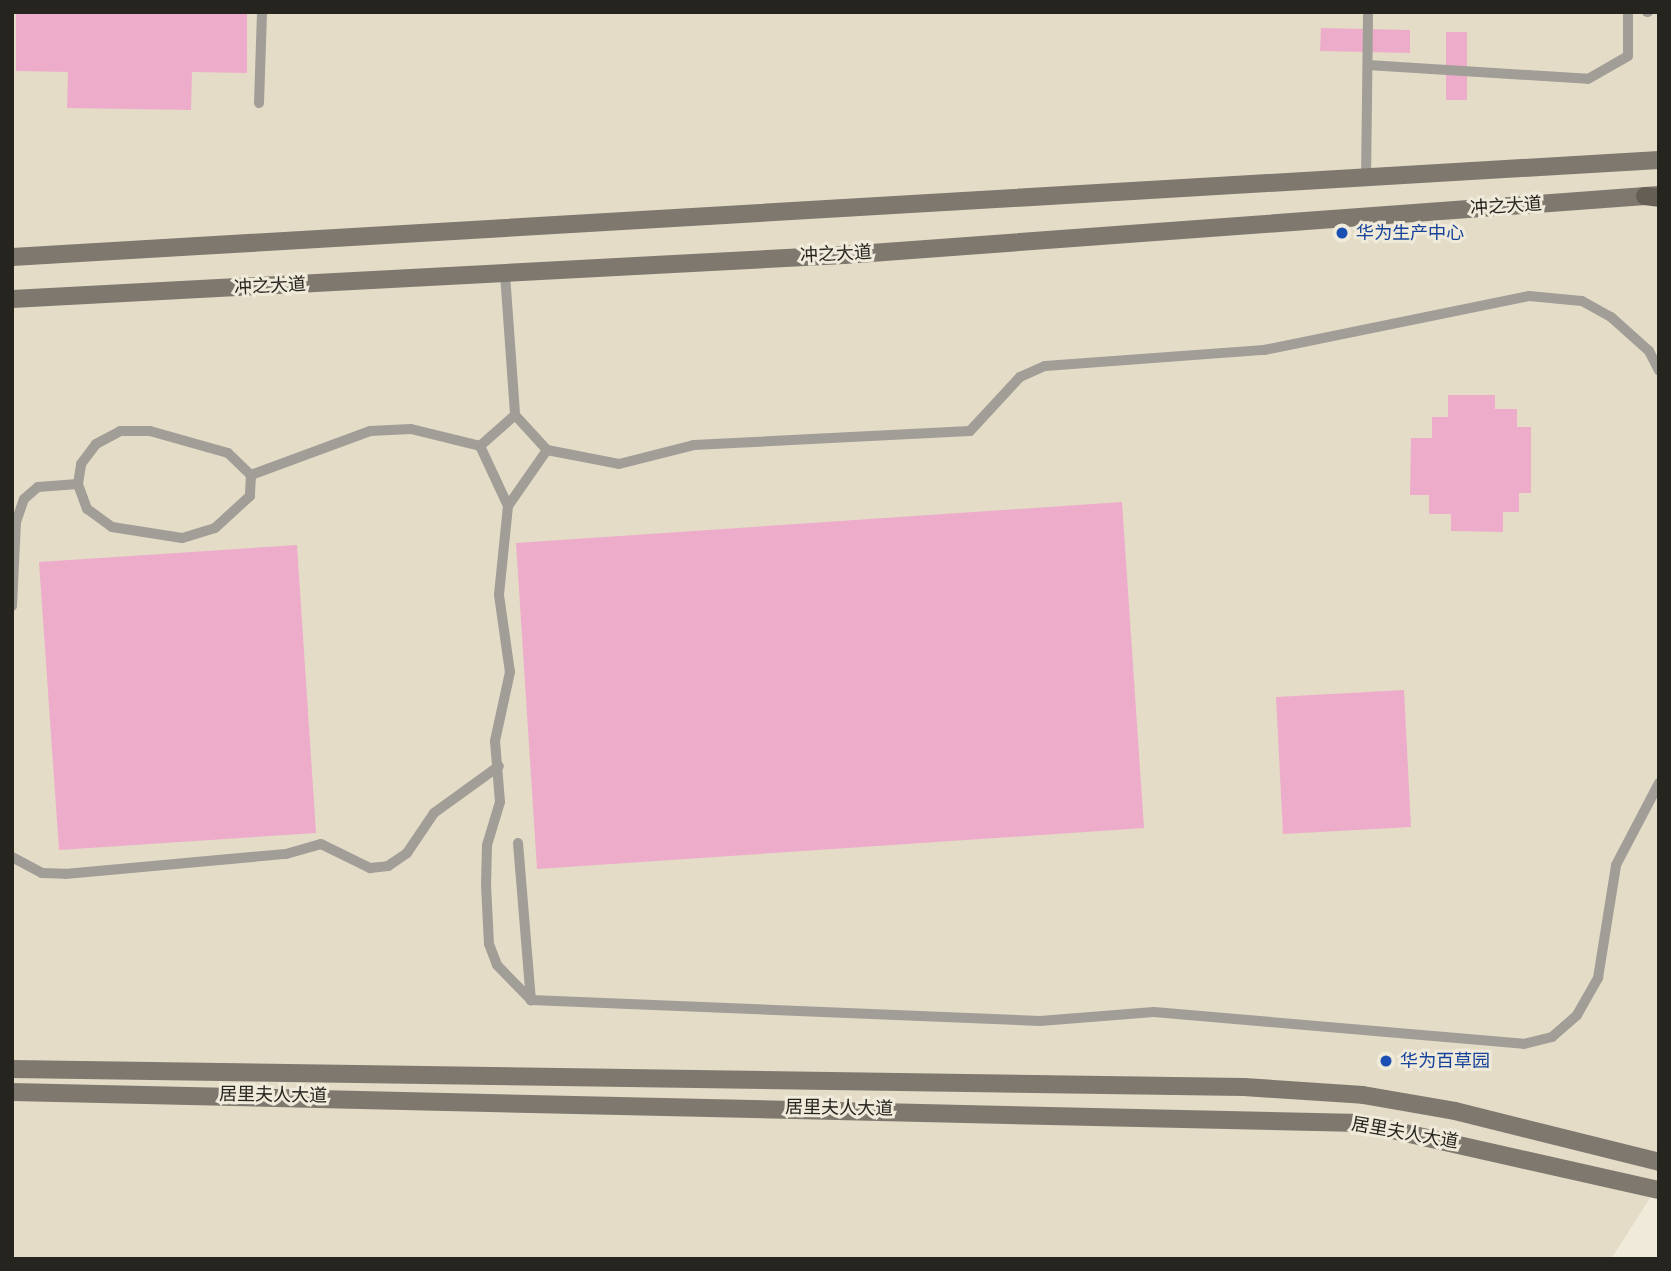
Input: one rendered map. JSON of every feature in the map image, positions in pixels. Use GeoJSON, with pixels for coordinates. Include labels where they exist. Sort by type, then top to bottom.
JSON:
{"type":"FeatureCollection","features":[{"type":"Feature","properties":{"kind":"main road","name":"冲之大道"},"geometry":{"type":"LineString","coordinates":[[12,255],[34,257],[1366,181],[1659,160]]}},
{"type":"Feature","properties":{"kind":"main road","name":"冲之大道"},"geometry":{"type":"LineString","coordinates":[[12,299],[505,274],[1654,196]]}},
{"type":"Feature","properties":{"kind":"main road"},"geometry":{"type":"LineString","coordinates":[[12,307],[33,298]]}},
{"type":"Feature","properties":{"kind":"main road","name":"居里夫人大道"},"geometry":{"type":"LineString","coordinates":[[12,1069],[1244,1087],[1363,1095],[1455,1111],[1659,1162]]}},
{"type":"Feature","properties":{"kind":"main road","name":"居里夫人大道"},"geometry":{"type":"LineString","coordinates":[[12,1092],[1362,1123],[1659,1190]]}},
{"type":"Feature","properties":{"kind":"lane"},"geometry":{"type":"LineString","coordinates":[[259,103],[262,12]]}},
{"type":"Feature","properties":{"kind":"lane"},"geometry":{"type":"LineString","coordinates":[[1366,181],[1368,12]]}},
{"type":"Feature","properties":{"kind":"lane"},"geometry":{"type":"LineString","coordinates":[[1367,65],[1588,79],[1628,56],[1628,12]]}},
{"type":"Feature","properties":{"kind":"lane"},"geometry":{"type":"LineString","coordinates":[[505,274],[515,415],[547,450],[625,464],[694,445],[970,431],[1020,377],[1045,366],[1264,350],[1530,296],[1582,301],[1611,317],[1649,351],[1659,371]]}},
{"type":"Feature","properties":{"kind":"lane"},"geometry":{"type":"LineString","coordinates":[[480,446],[515,415]]}},
{"type":"Feature","properties":{"kind":"lane"},"geometry":{"type":"LineString","coordinates":[[251,475],[370,431],[411,429],[480,446]]}},
{"type":"Feature","properties":{"kind":"lane"},"geometry":{"type":"LineString","coordinates":[[120,431],[189,439],[228,453],[251,475],[250,496],[237,512],[182,538],[112,527],[88,509],[78,484],[80,464],[96,444],[120,431]]}},
{"type":"Feature","properties":{"kind":"lane"},"geometry":{"type":"LineString","coordinates":[[480,446],[508,506]]}},
{"type":"Feature","properties":{"kind":"lane"},"geometry":{"type":"LineString","coordinates":[[547,450],[508,506],[499,595],[510,672],[495,741],[500,802],[487,845],[489,944],[497,965],[531,1000],[1040,1021],[1154,1012],[1524,1044],[1552,1037],[1577,1015],[1598,978],[1616,865],[1659,783]]}},
{"type":"Feature","properties":{"kind":"lane"},"geometry":{"type":"LineString","coordinates":[[12,606],[16,522],[24,499],[38,487],[78,484]]}},
{"type":"Feature","properties":{"kind":"lane"},"geometry":{"type":"LineString","coordinates":[[12,857],[42,873],[65,874],[266,856],[321,844],[370,869],[388,866],[407,853],[434,813],[499,766]]}},
{"type":"Feature","properties":{"kind":"lane"},"geometry":{"type":"LineString","coordinates":[[518,844],[531,1000]]}},
{"type":"Feature","properties":{"kind":"shaded area"},"geometry":{"type":"Polygon","coordinates":[[[12,12],[1659,12],[1659,1184],[1611,1259],[12,1259],[12,12]]]}},
{"type":"Feature","properties":{"kind":"building"},"geometry":{"type":"Polygon","coordinates":[[[16,12],[247,12],[247,73],[192,72],[191,110],[67,108],[68,72],[16,71],[16,12]]]}},
{"type":"Feature","properties":{"kind":"building"},"geometry":{"type":"Polygon","coordinates":[[[1321,28],[1410,30],[1410,53],[1320,51],[1321,28]]]}},
{"type":"Feature","properties":{"kind":"building"},"geometry":{"type":"Polygon","coordinates":[[[1446,32],[1467,32],[1467,100],[1446,100],[1446,32]]]}},
{"type":"Feature","properties":{"kind":"building"},"geometry":{"type":"Polygon","coordinates":[[[1448,395],[1495,395],[1495,409],[1517,409],[1517,427],[1531,427],[1531,493],[1519,493],[1519,512],[1503,512],[1503,532],[1451,531],[1451,514],[1429,514],[1429,495],[1410,495],[1411,438],[1432,438],[1432,417],[1448,417],[1448,395]]]}},
{"type":"Feature","properties":{"kind":"building"},"geometry":{"type":"Polygon","coordinates":[[[1122,502],[1144,828],[537,869],[516,543],[1122,502]]]}},
{"type":"Feature","properties":{"kind":"building"},"geometry":{"type":"Polygon","coordinates":[[[297,545],[316,833],[59,850],[39,562],[297,545]]]}},
{"type":"Feature","properties":{"kind":"building"},"geometry":{"type":"Polygon","coordinates":[[[1404,690],[1411,827],[1283,834],[1276,697],[1404,690]]]}},
{"type":"Feature","properties":{"kind":"place","name":"华为生产中心"},"geometry":{"type":"Point","coordinates":[1342,233]}},
{"type":"Feature","properties":{"kind":"place","name":"华为百草园"},"geometry":{"type":"Point","coordinates":[1386,1061]}}]}
